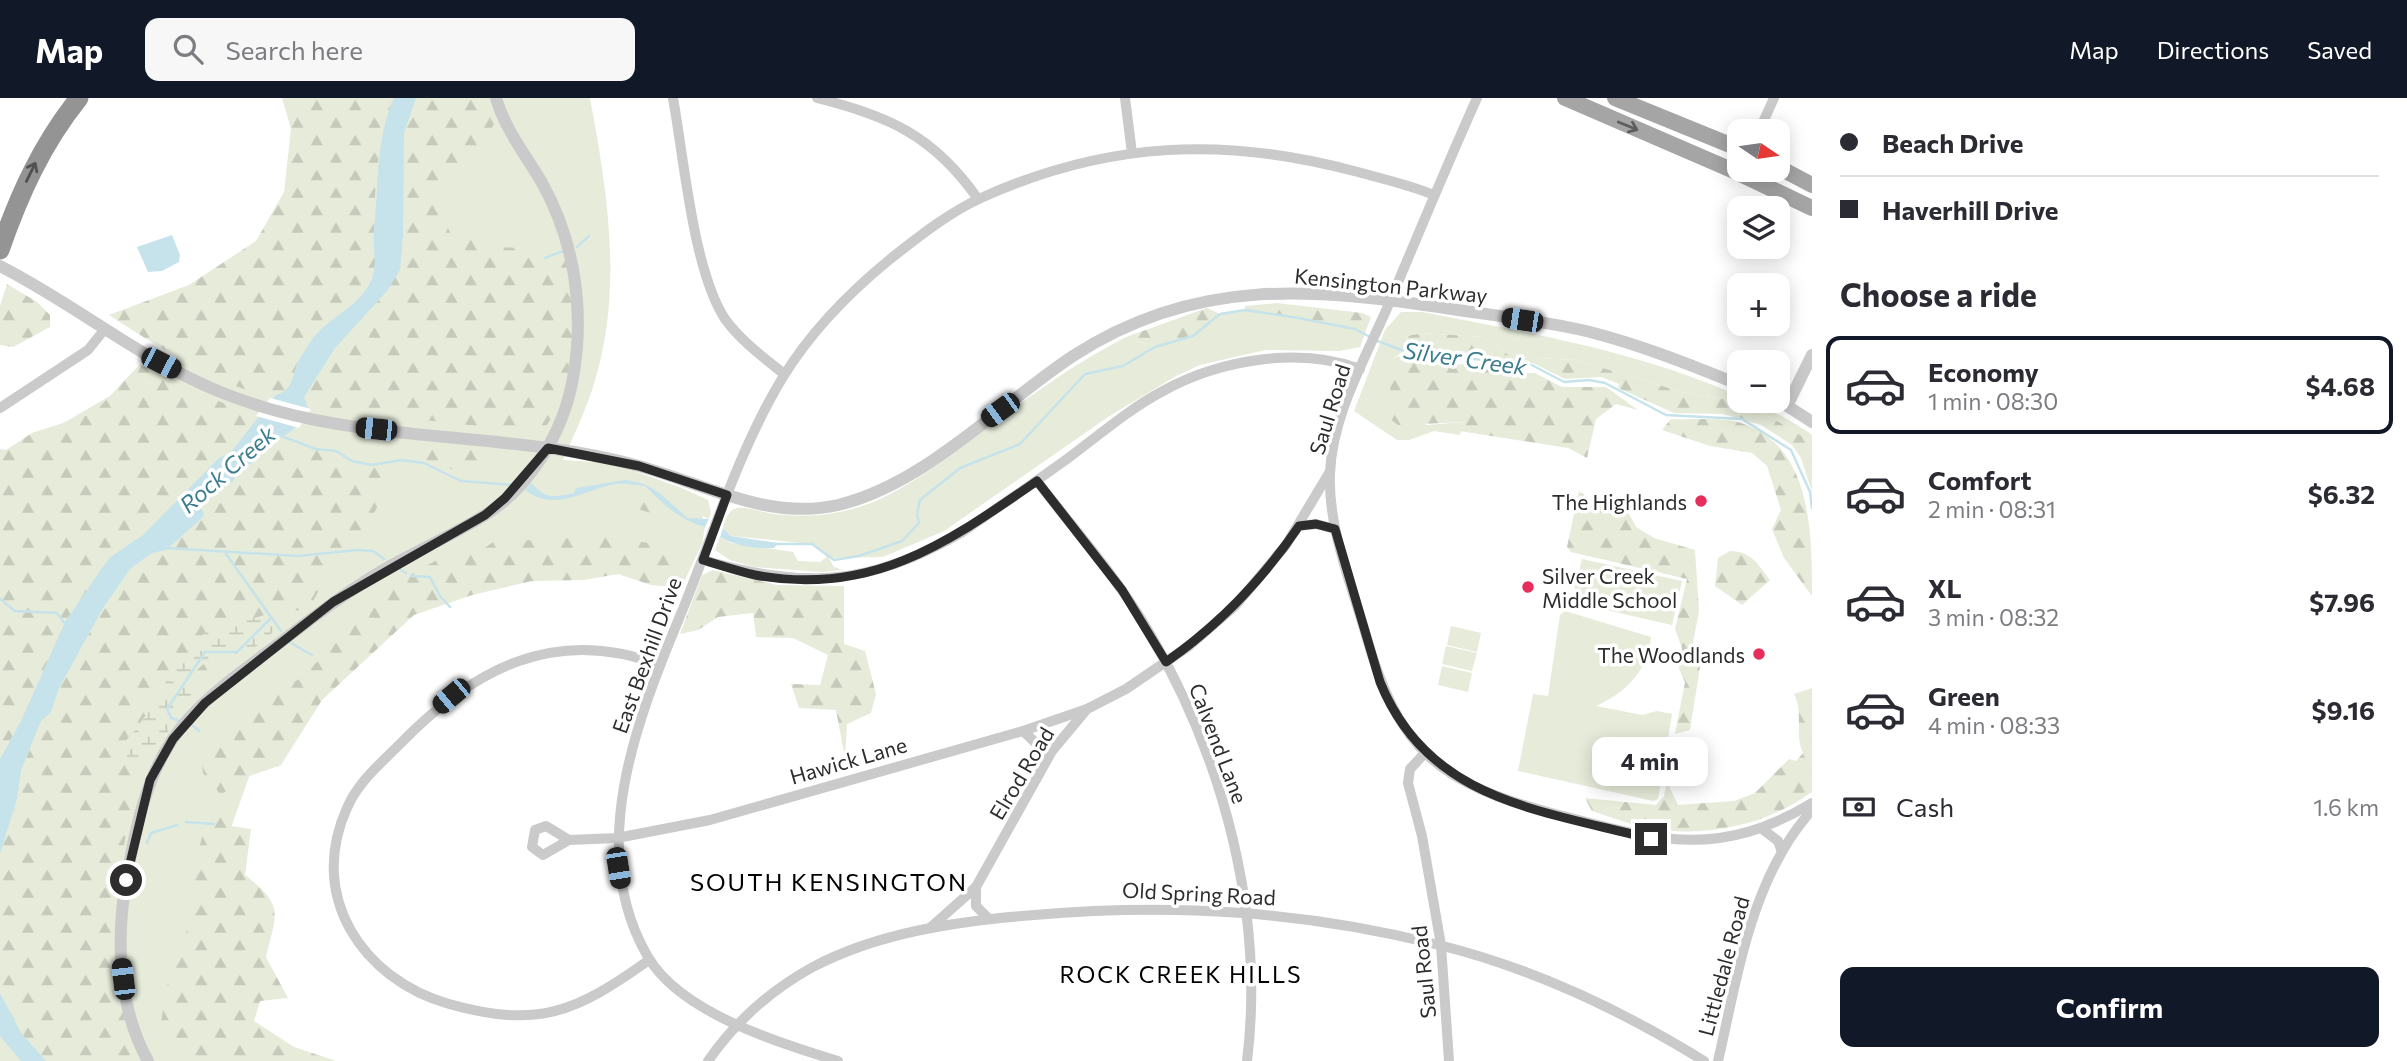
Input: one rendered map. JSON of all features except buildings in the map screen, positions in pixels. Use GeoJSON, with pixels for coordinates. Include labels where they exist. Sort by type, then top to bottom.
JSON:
{"type":"FeatureCollection","features":[{"type":"Feature","properties":{"kind":"highway"},"geometry":{"type":"LineString","coordinates":[[3,243],[21,192],[41,152],[79,98]]}},
{"type":"Feature","properties":{"kind":"main road"},"geometry":{"type":"LineString","coordinates":[[1565,98],[1734,170],[1811,207]]}},
{"type":"Feature","properties":{"kind":"main road"},"geometry":{"type":"LineString","coordinates":[[1615,98],[1635,102],[1727,143]]}},
{"type":"Feature","properties":{"kind":"main road"},"geometry":{"type":"LineString","coordinates":[[1790,173],[1812,185]]}},
{"type":"Feature","properties":{"kind":"street"},"geometry":{"type":"LineString","coordinates":[[148,1061],[139,1045],[125,995],[121,963],[121,910],[144,798],[173,739],[226,684],[333,602],[485,515],[505,498],[548,448],[565,408],[573,379],[579,320],[573,265],[558,214],[502,117],[496,98]]}},
{"type":"Feature","properties":{"kind":"street"},"geometry":{"type":"LineString","coordinates":[[673,98],[702,261],[714,300],[741,338],[784,374]]}},
{"type":"Feature","properties":{"kind":"street"},"geometry":{"type":"LineString","coordinates":[[817,98],[865,110],[909,130],[943,155],[978,199]]}},
{"type":"Feature","properties":{"kind":"street"},"geometry":{"type":"LineString","coordinates":[[1125,98],[1132,153]]}},
{"type":"Feature","properties":{"kind":"street","name":"Saul Road"},"geometry":{"type":"LineString","coordinates":[[1449,1061],[1441,945],[1422,836],[1408,783],[1409,768],[1424,754],[1389,704],[1380,682],[1335,529],[1330,471],[1341,420],[1360,369],[1477,98]]}},
{"type":"Feature","properties":{"kind":"street"},"geometry":{"type":"LineString","coordinates":[[1764,119],[1774,98]]}},
{"type":"Feature","properties":{"kind":"street","name":"East Bexhill Drive"},"geometry":{"type":"LineString","coordinates":[[838,1061],[736,1024],[689,998],[649,960],[625,908],[617,838],[631,752],[660,665],[727,495],[784,374],[830,316],[869,277],[920,236],[978,199],[1053,171],[1132,153],[1178,148],[1249,149],[1319,162],[1434,195]]}},
{"type":"Feature","properties":{"kind":"street","name":"Kensington Parkway"},"geometry":{"type":"LineString","coordinates":[[0,266],[60,299],[104,330],[216,390],[258,406],[304,419],[548,448],[639,466],[756,505],[798,510],[835,506],[880,492],[917,470],[1075,355],[1126,328],[1175,309],[1219,298],[1274,292],[1323,292],[1589,331],[1668,356],[1727,380]]}},
{"type":"Feature","properties":{"kind":"street"},"geometry":{"type":"LineString","coordinates":[[0,408],[88,350],[104,330]]}},
{"type":"Feature","properties":{"kind":"street"},"geometry":{"type":"LineString","coordinates":[[1790,391],[1812,355]]}},
{"type":"Feature","properties":{"kind":"street"},"geometry":{"type":"LineString","coordinates":[[703,560],[755,575],[803,579],[868,573],[925,553],[961,533],[1152,397],[1209,371],[1242,363],[1289,359],[1339,362],[1360,369]]}},
{"type":"Feature","properties":{"kind":"street"},"geometry":{"type":"LineString","coordinates":[[1790,407],[1812,422]]}},
{"type":"Feature","properties":{"kind":"street","name":"Elrod Road"},"geometry":{"type":"LineString","coordinates":[[930,928],[976,887],[1046,761],[1087,709],[1126,689],[1189,646],[1235,606],[1299,526],[1330,471]]}},
{"type":"Feature","properties":{"kind":"street","name":"Calvend Lane"},"geometry":{"type":"LineString","coordinates":[[1037,481],[1122,590],[1166,662],[1194,721],[1219,788],[1247,911],[1250,998],[1247,1061]]}},
{"type":"Feature","properties":{"kind":"street"},"geometry":{"type":"LineString","coordinates":[[1299,526],[1316,524],[1335,529]]}},
{"type":"Feature","properties":{"kind":"street"},"geometry":{"type":"LineString","coordinates":[[649,960],[599,993],[570,1008],[546,1014],[514,1017],[435,1000],[391,978],[368,959],[343,916],[334,866],[338,832],[347,806],[363,782],[427,716],[481,676],[527,658],[563,652],[602,652],[660,665]]}},
{"type":"Feature","properties":{"kind":"street","name":"Hawick Lane"},"geometry":{"type":"LineString","coordinates":[[569,840],[617,838],[710,820],[1023,731],[1087,709]]}},
{"type":"Feature","properties":{"kind":"street"},"geometry":{"type":"LineString","coordinates":[[1023,731],[1037,744],[1046,761]]}},
{"type":"Feature","properties":{"kind":"street"},"geometry":{"type":"LineString","coordinates":[[1424,754],[1454,777],[1492,795],[1651,839],[1689,842],[1725,838],[1761,828],[1812,803]]}},
{"type":"Feature","properties":{"kind":"street","name":"Littledale Road"},"geometry":{"type":"LineString","coordinates":[[1718,1061],[1750,926],[1782,852],[1812,810]]}},
{"type":"Feature","properties":{"kind":"street"},"geometry":{"type":"LineString","coordinates":[[1761,828],[1778,841],[1782,852]]}},
{"type":"Feature","properties":{"kind":"street"},"geometry":{"type":"LineString","coordinates":[[976,887],[976,906],[989,919]]}},
{"type":"Feature","properties":{"kind":"street","name":"Old Spring Road"},"geometry":{"type":"LineString","coordinates":[[708,1061],[736,1024],[812,968],[852,950],[930,928],[989,919],[1118,908],[1247,911],[1359,927],[1441,945],[1583,996],[1668,1039],[1704,1061]]}},
{"type":"Feature","properties":{"kind":"green space"},"geometry":{"type":"Polygon","coordinates":[[[282,98],[394,98],[383,130],[378,164],[374,233],[376,257],[371,276],[360,293],[314,335],[298,363],[289,389],[272,395],[251,391],[197,368],[109,315],[189,285],[256,241],[284,192],[291,129],[282,98]]]}},
{"type":"Feature","properties":{"kind":"green space"},"geometry":{"type":"Polygon","coordinates":[[[303,98],[590,98],[610,244],[608,318],[592,390],[563,460],[611,463],[708,500],[711,512],[709,519],[703,516],[701,526],[705,527],[702,544],[681,588],[673,565],[505,566],[387,628],[250,774],[232,825],[215,927],[233,1003],[270,1039],[334,1061],[0,1061],[0,460],[182,354],[295,207],[303,98]]]}},
{"type":"Feature","properties":{"kind":"green space"},"geometry":{"type":"Polygon","coordinates":[[[416,98],[489,98],[494,124],[485,141],[468,164],[443,176],[437,209],[454,239],[481,240],[486,247],[525,248],[543,258],[567,256],[574,310],[571,366],[561,400],[542,433],[415,419],[394,411],[345,414],[308,408],[304,397],[335,348],[387,291],[399,270],[403,237],[404,133],[416,98]]]}},
{"type":"Feature","properties":{"kind":"green space"},"geometry":{"type":"Polygon","coordinates":[[[7,284],[37,302],[50,315],[50,327],[13,347],[0,345],[0,306],[7,284]]]}},
{"type":"Feature","properties":{"kind":"green space"},"geometry":{"type":"Polygon","coordinates":[[[1277,303],[1362,313],[1362,328],[1245,310],[1245,306],[1277,303]]]}},
{"type":"Feature","properties":{"kind":"green space"},"geometry":{"type":"Polygon","coordinates":[[[1207,308],[1220,314],[1193,336],[1155,347],[1126,337],[1207,308]]]}},
{"type":"Feature","properties":{"kind":"green space"},"geometry":{"type":"Polygon","coordinates":[[[1245,310],[1362,327],[1362,313],[1371,317],[1360,347],[1339,351],[1265,350],[1200,365],[1176,376],[1108,417],[944,531],[883,557],[829,558],[834,567],[843,570],[821,572],[754,567],[730,560],[715,550],[720,537],[731,543],[793,552],[798,561],[820,562],[827,557],[812,544],[731,536],[723,528],[726,519],[731,511],[737,508],[798,516],[845,511],[868,504],[915,480],[1056,379],[1126,337],[1155,347],[1193,336],[1220,314],[1245,310]]]}},
{"type":"Feature","properties":{"kind":"green space"},"geometry":{"type":"Polygon","coordinates":[[[1401,312],[1422,312],[1543,336],[1623,355],[1701,380],[1727,391],[1727,399],[1685,393],[1577,360],[1511,357],[1484,337],[1422,333],[1407,336],[1409,349],[1393,358],[1426,425],[1467,422],[1466,432],[1461,431],[1460,435],[1434,431],[1409,440],[1397,440],[1354,411],[1385,330],[1401,312]]]}},
{"type":"Feature","properties":{"kind":"green space"},"geometry":{"type":"Polygon","coordinates":[[[1422,333],[1484,337],[1511,357],[1577,360],[1685,393],[1727,399],[1727,413],[1762,413],[1812,442],[1812,492],[1801,458],[1792,445],[1761,425],[1723,414],[1674,413],[1618,388],[1619,384],[1601,377],[1565,379],[1533,363],[1409,349],[1407,336],[1422,333]]]}},
{"type":"Feature","properties":{"kind":"green space"},"geometry":{"type":"Polygon","coordinates":[[[1399,356],[1429,365],[1482,364],[1501,373],[1535,373],[1562,387],[1606,387],[1638,410],[1616,404],[1596,419],[1587,458],[1568,448],[1466,432],[1466,422],[1398,425],[1388,417],[1393,358],[1399,356]]]}},
{"type":"Feature","properties":{"kind":"green space"},"geometry":{"type":"Polygon","coordinates":[[[140,364],[257,419],[231,452],[219,458],[143,535],[109,558],[65,622],[21,721],[0,759],[0,449],[6,450],[32,433],[94,413],[140,364]]]}},
{"type":"Feature","properties":{"kind":"green space"},"geometry":{"type":"Polygon","coordinates":[[[1762,413],[1775,413],[1797,425],[1812,435],[1812,442],[1762,413]]]}},
{"type":"Feature","properties":{"kind":"green space"},"geometry":{"type":"Polygon","coordinates":[[[1671,419],[1715,419],[1741,423],[1764,434],[1782,451],[1795,471],[1803,494],[1811,545],[1812,596],[1784,558],[1772,529],[1781,510],[1767,466],[1752,453],[1710,446],[1662,430],[1671,419]]]}},
{"type":"Feature","properties":{"kind":"green space"},"geometry":{"type":"Polygon","coordinates":[[[282,446],[336,451],[352,461],[372,465],[401,460],[420,449],[480,450],[488,462],[442,471],[424,463],[398,469],[369,522],[358,550],[331,569],[309,608],[212,629],[198,640],[125,742],[128,763],[146,762],[135,792],[124,845],[116,900],[115,955],[123,1009],[142,1061],[46,1061],[21,1033],[0,993],[0,855],[17,799],[21,770],[42,721],[51,712],[59,688],[80,648],[130,569],[152,553],[166,550],[282,446]]]}},
{"type":"Feature","properties":{"kind":"green space"},"geometry":{"type":"Polygon","coordinates":[[[635,485],[654,495],[688,522],[627,504],[635,485]]]}},
{"type":"Feature","properties":{"kind":"green space"},"geometry":{"type":"Polygon","coordinates":[[[1579,491],[1598,506],[1618,510],[1621,498],[1636,527],[1654,538],[1695,550],[1699,611],[1693,643],[1700,667],[1690,730],[1675,734],[1685,682],[1679,669],[1682,648],[1675,629],[1687,579],[1571,552],[1567,547],[1579,491]]]}},
{"type":"Feature","properties":{"kind":"green space"},"geometry":{"type":"Polygon","coordinates":[[[611,536],[663,546],[671,557],[681,588],[651,585],[618,574],[584,580],[532,581],[472,595],[414,615],[322,700],[281,765],[241,779],[221,795],[203,773],[201,760],[224,727],[247,708],[301,678],[398,581],[463,546],[478,553],[493,542],[611,536]]]}},
{"type":"Feature","properties":{"kind":"green space"},"geometry":{"type":"Polygon","coordinates":[[[1730,551],[1749,556],[1770,580],[1742,605],[1715,586],[1718,558],[1730,551]]]}},
{"type":"Feature","properties":{"kind":"green space"},"geometry":{"type":"Polygon","coordinates":[[[1582,559],[1682,581],[1672,625],[1571,602],[1582,559]]]}},
{"type":"Feature","properties":{"kind":"green space"},"geometry":{"type":"Polygon","coordinates":[[[713,570],[777,585],[844,586],[844,644],[865,651],[876,694],[871,713],[847,724],[845,758],[836,710],[799,708],[791,684],[820,685],[828,655],[793,638],[756,637],[753,613],[718,617],[698,630],[680,634],[702,575],[713,570]]]}},
{"type":"Feature","properties":{"kind":"green space"},"geometry":{"type":"Polygon","coordinates":[[[1565,611],[1651,637],[1646,660],[1634,679],[1617,694],[1596,706],[1642,715],[1657,711],[1672,714],[1658,799],[1653,801],[1518,771],[1533,694],[1548,696],[1560,615],[1565,611]]]}},
{"type":"Feature","properties":{"kind":"green space"},"geometry":{"type":"Polygon","coordinates":[[[268,614],[278,627],[255,647],[216,658],[202,665],[188,681],[194,696],[146,762],[128,764],[125,742],[142,722],[159,691],[205,632],[268,614]]]}},
{"type":"Feature","properties":{"kind":"green space"},"geometry":{"type":"Polygon","coordinates":[[[1451,626],[1481,633],[1477,652],[1447,645],[1451,626]]]}},
{"type":"Feature","properties":{"kind":"green space"},"geometry":{"type":"Polygon","coordinates":[[[1446,646],[1477,653],[1472,671],[1442,664],[1446,646]]]}},
{"type":"Feature","properties":{"kind":"green space"},"geometry":{"type":"Polygon","coordinates":[[[254,648],[205,683],[193,697],[188,681],[202,665],[217,657],[254,648]]]}},
{"type":"Feature","properties":{"kind":"green space"},"geometry":{"type":"Polygon","coordinates":[[[1442,666],[1472,673],[1468,692],[1438,685],[1442,666]]]}},
{"type":"Feature","properties":{"kind":"green space"},"geometry":{"type":"Polygon","coordinates":[[[1812,688],[1812,792],[1777,812],[1758,820],[1719,829],[1659,830],[1654,824],[1646,829],[1592,811],[1585,798],[1656,805],[1664,796],[1667,782],[1678,805],[1734,801],[1755,793],[1789,759],[1796,761],[1803,753],[1794,694],[1812,688]]]}},
{"type":"Feature","properties":{"kind":"green space"},"geometry":{"type":"Polygon","coordinates":[[[210,806],[224,813],[231,826],[251,829],[245,875],[266,894],[274,910],[273,929],[266,957],[288,998],[260,1001],[254,1021],[294,1047],[336,1061],[174,1061],[181,1046],[169,1038],[161,1022],[173,953],[185,943],[193,872],[210,806]]]}},
{"type":"Feature","properties":{"kind":"water","name":"Rock Creek"},"geometry":{"type":"Polygon","coordinates":[[[394,98],[416,98],[404,133],[400,270],[387,291],[335,348],[304,397],[308,408],[293,430],[260,450],[258,460],[235,472],[234,480],[200,504],[204,516],[166,550],[152,553],[130,569],[103,608],[59,688],[51,712],[41,721],[21,770],[17,799],[0,854],[0,759],[21,721],[65,622],[109,558],[143,535],[219,458],[231,452],[276,395],[288,388],[298,361],[315,335],[357,300],[370,283],[375,263],[374,237],[381,147],[394,98]]]}},
{"type":"Feature","properties":{"kind":"water"},"geometry":{"type":"Polygon","coordinates":[[[172,235],[180,255],[179,262],[162,271],[148,272],[137,247],[172,235]]]}},
{"type":"Feature","properties":{"kind":"water"},"geometry":{"type":"Polygon","coordinates":[[[625,480],[646,485],[653,489],[688,518],[709,519],[705,527],[673,511],[645,486],[615,484],[557,500],[536,496],[525,490],[532,483],[546,495],[556,496],[574,493],[576,488],[625,480]]]}},
{"type":"Feature","properties":{"kind":"water"},"geometry":{"type":"Polygon","coordinates":[[[723,528],[731,536],[778,543],[774,548],[739,545],[720,537],[723,528]]]}},
{"type":"Feature","properties":{"kind":"water"},"geometry":{"type":"Polygon","coordinates":[[[0,993],[21,1033],[46,1061],[21,1061],[0,1036],[0,993]]]}},
{"type":"Feature","properties":{"kind":"pier"},"geometry":{"type":"Polygon","coordinates":[[[270,398],[311,409],[299,428],[256,416],[270,398]]]}},
{"type":"Feature","properties":{"kind":"waterway"},"geometry":{"type":"LineString","coordinates":[[577,247],[589,236]]}},
{"type":"Feature","properties":{"kind":"waterway"},"geometry":{"type":"LineString","coordinates":[[545,258],[563,251]]}},
{"type":"Feature","properties":{"kind":"waterway","name":"Silver Creek"},"geometry":{"type":"LineString","coordinates":[[774,544],[812,544],[834,560],[859,556],[902,541],[919,523],[917,514],[920,500],[960,468],[1020,444],[1085,374],[1123,366],[1155,347],[1193,336],[1220,314],[1245,310],[1298,318],[1355,329],[1370,337]]}},
{"type":"Feature","properties":{"kind":"waterway","name":"Silver Creek"},"geometry":{"type":"LineString","coordinates":[[1375,340],[1415,355],[1528,363],[1564,382],[1589,380],[1605,383],[1666,415],[1742,419],[1791,450],[1810,492],[1812,508]]}},
{"type":"Feature","properties":{"kind":"waterway","name":"Silver Creek"},"geometry":{"type":"LineString","coordinates":[[281,436],[316,449],[336,451],[352,461],[372,465],[401,460],[424,463],[461,481],[515,485]]}},
{"type":"Feature","properties":{"kind":"waterway"},"geometry":{"type":"LineString","coordinates":[[166,548],[298,556],[358,550],[373,551],[384,559]]}},
{"type":"Feature","properties":{"kind":"waterway"},"geometry":{"type":"LineString","coordinates":[[226,554],[281,631]]}},
{"type":"Feature","properties":{"kind":"waterway"},"geometry":{"type":"LineString","coordinates":[[401,570],[406,573]]}},
{"type":"Feature","properties":{"kind":"waterway"},"geometry":{"type":"LineString","coordinates":[[411,576],[430,577],[440,596],[450,607]]}},
{"type":"Feature","properties":{"kind":"waterway"},"geometry":{"type":"LineString","coordinates":[[0,599],[15,611],[57,613],[66,625]]}},
{"type":"Feature","properties":{"kind":"waterway"},"geometry":{"type":"LineString","coordinates":[[179,721],[171,718],[167,709],[205,652],[237,652],[271,618]]}},
{"type":"Feature","properties":{"kind":"waterway"},"geometry":{"type":"LineString","coordinates":[[289,642],[312,655]]}},
{"type":"Feature","properties":{"kind":"waterway"},"geometry":{"type":"LineString","coordinates":[[192,725],[199,731]]}},
{"type":"Feature","properties":{"kind":"waterway"},"geometry":{"type":"LineString","coordinates":[[186,822],[214,824]]}},
{"type":"Feature","properties":{"kind":"waterway"},"geometry":{"type":"LineString","coordinates":[[147,843],[151,833],[177,825]]}},
{"type":"Feature","properties":{"kind":"place","name":"The Highlands"},"geometry":{"type":"Point","coordinates":[1701,501]}},
{"type":"Feature","properties":{"kind":"place","name":"Silver Creek Middle School"},"geometry":{"type":"Point","coordinates":[1528,587]}},
{"type":"Feature","properties":{"kind":"place","name":"The Woodlands"},"geometry":{"type":"Point","coordinates":[1759,654]}},
{"type":"Feature","properties":{"kind":"district","name":"SOUTH KENSINGTON"},"geometry":{"type":"Point","coordinates":[829,881]}},
{"type":"Feature","properties":{"kind":"district","name":"ROCK CREEK HILLS"},"geometry":{"type":"Point","coordinates":[1181,974]}},
{"type":"Feature","properties":{"kind":"route"},"geometry":{"type":"LineString","coordinates":[[126,880],[150,780],[173,739],[205,703],[333,602],[383,570],[496,507],[548,448],[639,466],[727,495],[703,560],[755,575],[803,579],[868,573],[894,566],[961,533],[1037,481],[1122,590],[1166,662],[1235,606],[1299,526],[1316,524],[1335,529],[1380,682],[1389,704],[1424,754],[1454,777],[1492,795],[1651,839]]}}]}
